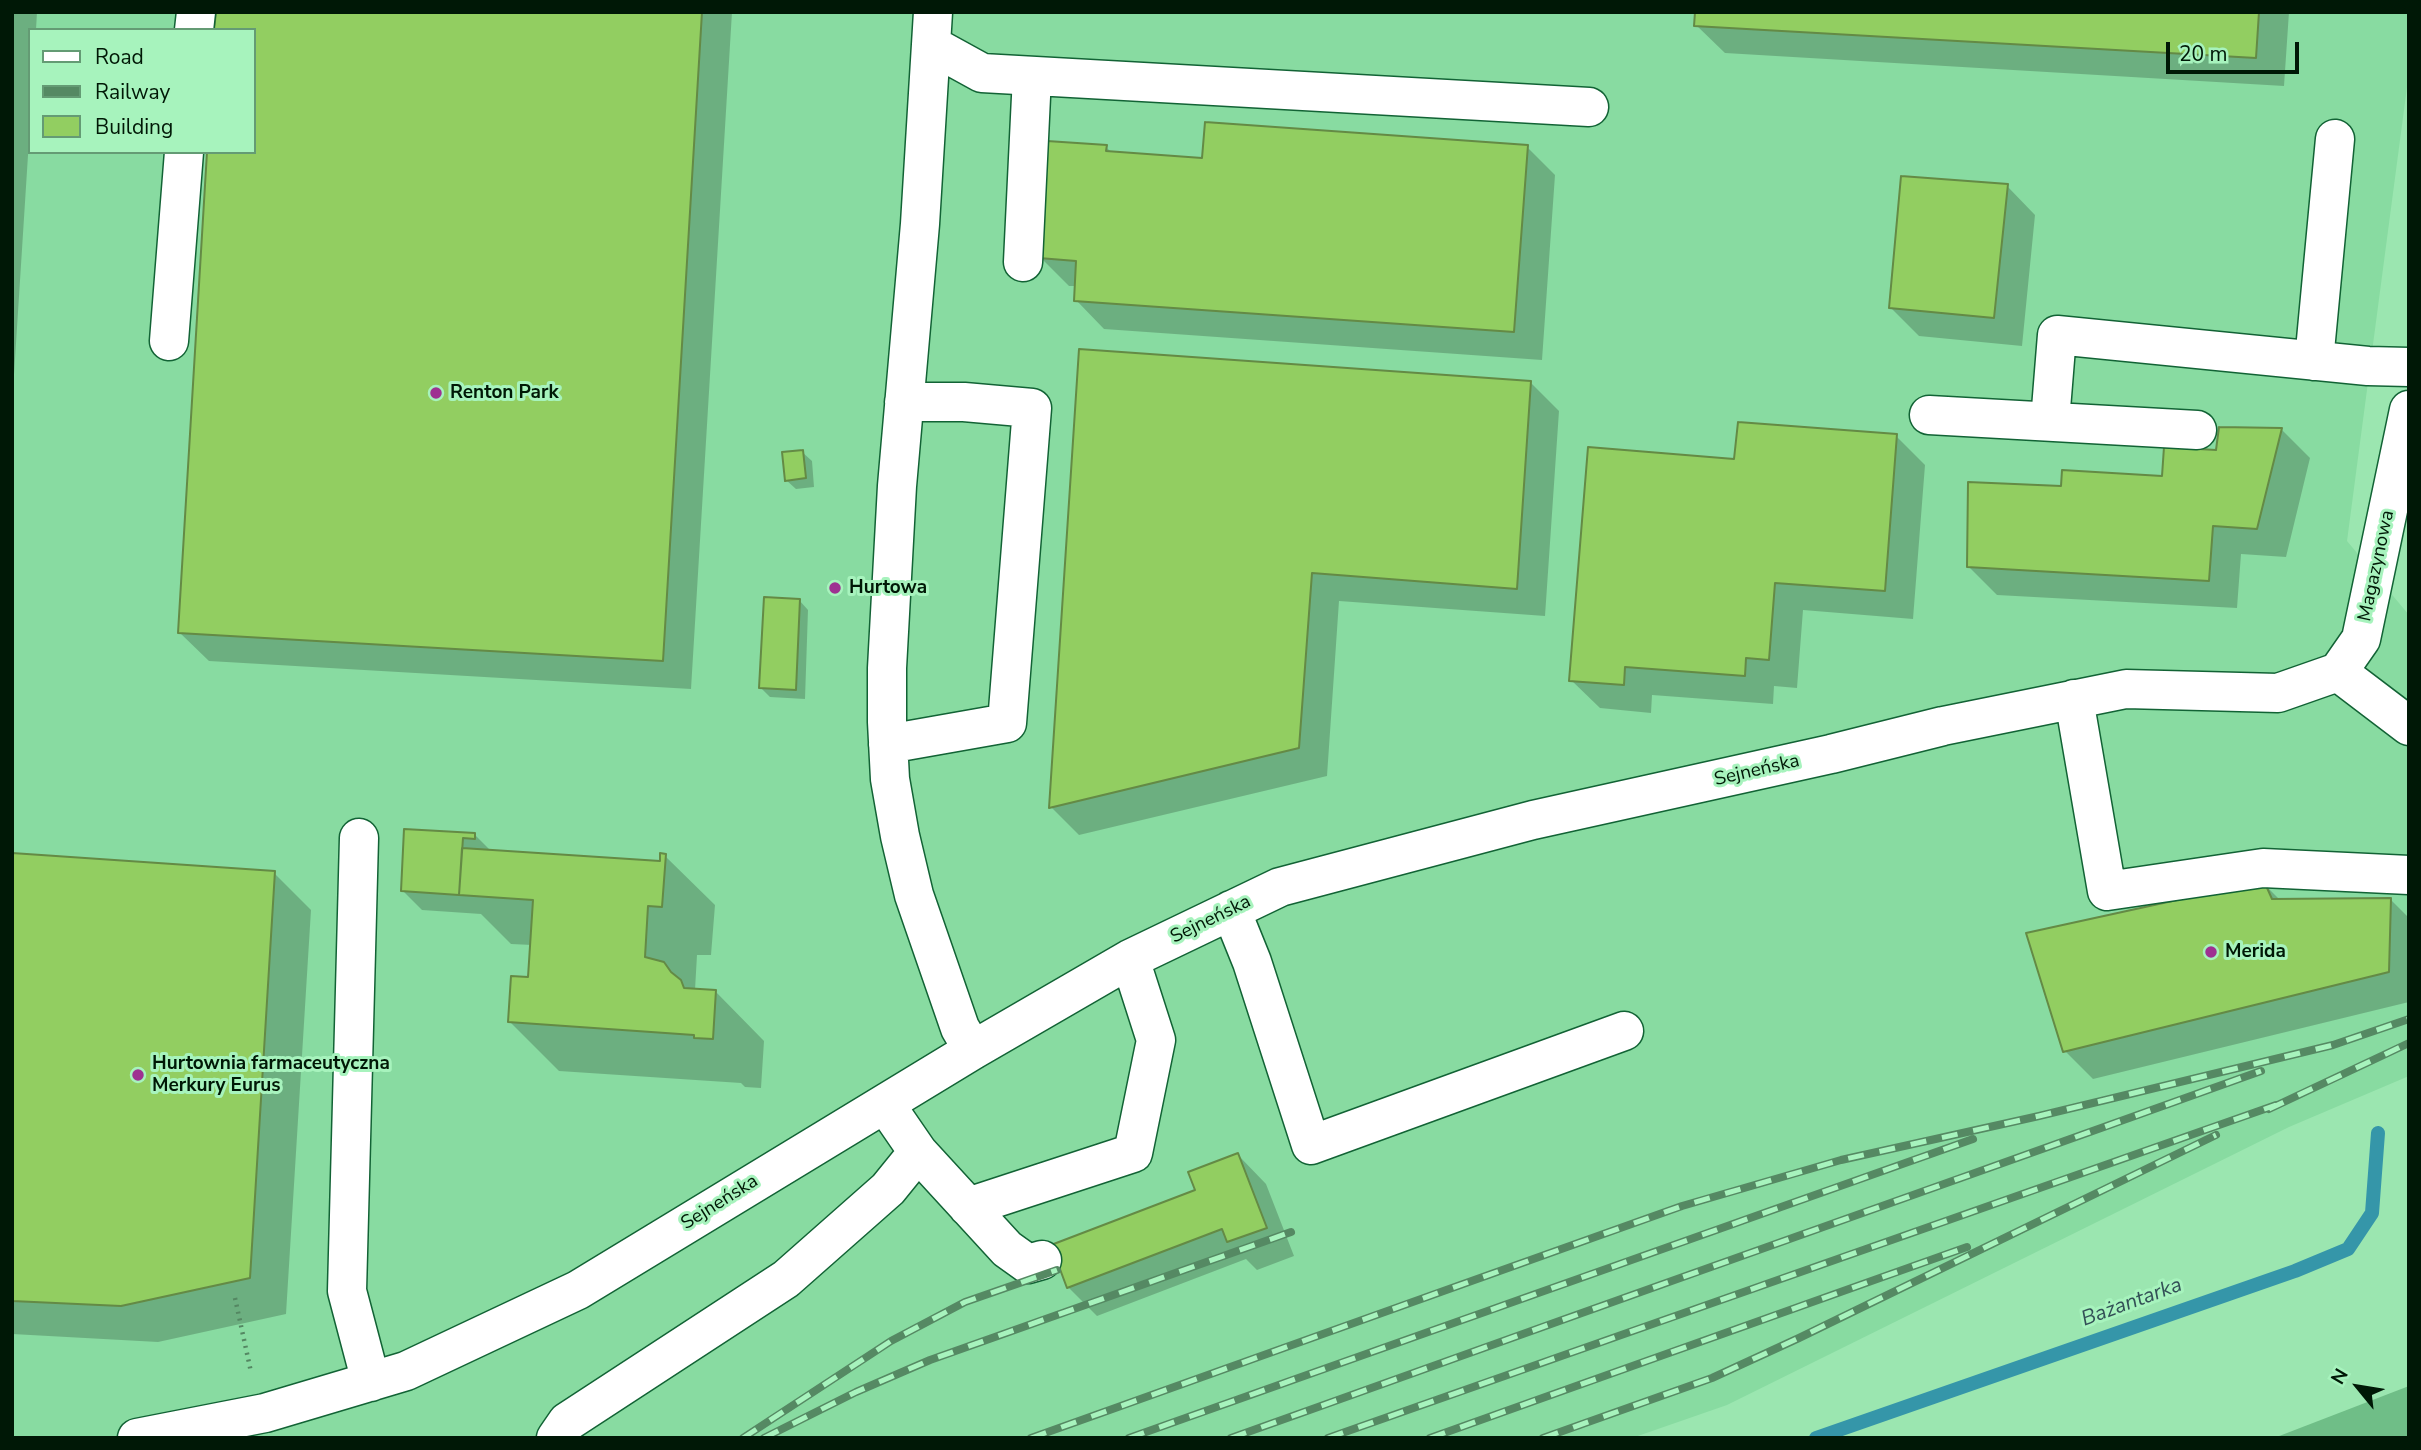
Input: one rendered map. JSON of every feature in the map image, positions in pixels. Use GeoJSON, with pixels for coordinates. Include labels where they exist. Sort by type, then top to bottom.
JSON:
{"type":"FeatureCollection","features":[{"type":"Feature","properties":{"kind":"street"},"geometry":{"type":"LineString","coordinates":[[932,29],[982,73],[1589,107]]}},
{"type":"Feature","properties":{"kind":"street"},"geometry":{"type":"LineString","coordinates":[[932,29],[887,668],[888,744],[890,779],[914,895],[960,1028],[973,1050]]}},
{"type":"Feature","properties":{"kind":"street"},"geometry":{"type":"LineString","coordinates":[[1023,262],[1032,76]]}},
{"type":"Feature","properties":{"kind":"street"},"geometry":{"type":"LineString","coordinates":[[2314,361],[2335,139]]}},
{"type":"Feature","properties":{"kind":"street"},"geometry":{"type":"LineString","coordinates":[[169,341],[184,154]]}},
{"type":"Feature","properties":{"kind":"street"},"geometry":{"type":"LineString","coordinates":[[2050,421],[2057,335],[2314,361],[2409,367]]}},
{"type":"Feature","properties":{"kind":"street"},"geometry":{"type":"LineString","coordinates":[[888,744],[1007,723],[1032,408],[964,402],[904,402]]}},
{"type":"Feature","properties":{"kind":"street","name":"Magazynowa"},"geometry":{"type":"LineString","coordinates":[[2338,672],[2361,639],[2409,410]]}},
{"type":"Feature","properties":{"kind":"street"},"geometry":{"type":"LineString","coordinates":[[1928,415],[2197,430]]}},
{"type":"Feature","properties":{"kind":"street"},"geometry":{"type":"LineString","coordinates":[[2338,672],[2409,726]]}},
{"type":"Feature","properties":{"kind":"street","name":"Sejneńska"},"geometry":{"type":"LineString","coordinates":[[137,1438],[250,1423],[406,1371],[578,1290],[973,1050],[1130,959],[1279,887],[1533,820],[1831,754],[1942,726],[2074,699],[2126,689],[2278,694],[2338,672]]}},
{"type":"Feature","properties":{"kind":"street"},"geometry":{"type":"LineString","coordinates":[[2074,699],[2107,891],[2263,869],[2409,875]]}},
{"type":"Feature","properties":{"kind":"street"},"geometry":{"type":"LineString","coordinates":[[359,838],[347,1291],[371,1382]]}},
{"type":"Feature","properties":{"kind":"street"},"geometry":{"type":"LineString","coordinates":[[1231,910],[1252,962],[1311,1146],[1623,1031]]}},
{"type":"Feature","properties":{"kind":"street"},"geometry":{"type":"LineString","coordinates":[[968,1207],[1133,1153],[1156,1040],[1130,959]]}},
{"type":"Feature","properties":{"kind":"street"},"geometry":{"type":"LineString","coordinates":[[885,1104],[918,1152],[1007,1250],[1027,1264],[1042,1260]]}},
{"type":"Feature","properties":{"kind":"street"},"geometry":{"type":"LineString","coordinates":[[556,1438],[567,1422],[786,1279],[888,1189],[918,1152]]}},
{"type":"Feature","properties":{"kind":"path"},"geometry":{"type":"LineString","coordinates":[[234,1298],[250,1423]]}},
{"type":"Feature","properties":{"kind":"shaded area"},"geometry":{"type":"Polygon","coordinates":[[[12,12],[2409,12],[2409,72],[2347,541],[2409,615],[2409,1076],[2289,1127],[1727,1405],[1632,1438],[12,1438],[12,12]]]}},
{"type":"Feature","properties":{"kind":"shaded area"},"geometry":{"type":"Polygon","coordinates":[[[2409,1386],[2409,1438],[2274,1438],[2409,1386]]]}},
{"type":"Feature","properties":{"kind":"building","name":"Renton Park"},"geometry":{"type":"Polygon","coordinates":[[[216,12],[702,12],[663,661],[178,633],[207,154],[256,154],[256,28],[214,28],[216,12]]]}},
{"type":"Feature","properties":{"kind":"building"},"geometry":{"type":"Polygon","coordinates":[[[1695,12],[2259,12],[2256,58],[1694,26],[1695,12]]]}},
{"type":"Feature","properties":{"kind":"building"},"geometry":{"type":"Polygon","coordinates":[[[1205,122],[1528,145],[1514,332],[1074,301],[1076,261],[1039,258],[1047,141],[1107,145],[1106,151],[1202,158],[1205,122]]]}},
{"type":"Feature","properties":{"kind":"building"},"geometry":{"type":"Polygon","coordinates":[[[1901,176],[2008,184],[1994,318],[1889,308],[1901,176]]]}},
{"type":"Feature","properties":{"kind":"building"},"geometry":{"type":"Polygon","coordinates":[[[1079,349],[1531,381],[1517,589],[1312,573],[1299,748],[1049,808],[1079,349]]]}},
{"type":"Feature","properties":{"kind":"building"},"geometry":{"type":"Polygon","coordinates":[[[1738,422],[1897,434],[1885,591],[1775,583],[1769,660],[1746,658],[1745,676],[1625,667],[1624,685],[1569,681],[1588,447],[1734,459],[1738,422]]]}},
{"type":"Feature","properties":{"kind":"building"},"geometry":{"type":"Polygon","coordinates":[[[2219,427],[2282,428],[2257,529],[2213,526],[2209,581],[1967,567],[1968,482],[2061,486],[2062,470],[2162,476],[2164,447],[2216,450],[2219,427]]]}},
{"type":"Feature","properties":{"kind":"building"},"geometry":{"type":"Polygon","coordinates":[[[803,450],[806,478],[785,481],[782,452],[803,450]]]}},
{"type":"Feature","properties":{"kind":"building"},"geometry":{"type":"Polygon","coordinates":[[[764,597],[800,599],[796,690],[759,688],[764,597]]]}},
{"type":"Feature","properties":{"kind":"building"},"geometry":{"type":"Polygon","coordinates":[[[404,829],[475,833],[475,839],[463,838],[459,895],[401,891],[404,829]]]}},
{"type":"Feature","properties":{"kind":"building"},"geometry":{"type":"Polygon","coordinates":[[[462,848],[660,861],[660,853],[666,854],[662,907],[648,906],[645,957],[664,962],[681,980],[684,988],[716,990],[713,1039],[694,1038],[694,1035],[508,1022],[511,976],[528,977],[533,900],[459,895],[462,848]]]}},
{"type":"Feature","properties":{"kind":"building","name":"Hurtownia farmaceutyczna Merkury Eurus"},"geometry":{"type":"Polygon","coordinates":[[[12,853],[275,871],[250,1278],[121,1306],[12,1301],[12,853]]]}},
{"type":"Feature","properties":{"kind":"building","name":"Merida"},"geometry":{"type":"Polygon","coordinates":[[[2264,881],[2272,899],[2391,898],[2389,972],[2063,1052],[2026,933],[2264,881]]]}},
{"type":"Feature","properties":{"kind":"building"},"geometry":{"type":"Polygon","coordinates":[[[1238,1153],[1267,1228],[1227,1242],[1222,1229],[1067,1288],[1051,1245],[1195,1190],[1188,1172],[1238,1153]]]}},
{"type":"Feature","properties":{"kind":"waterway","name":"Bażantarka"},"geometry":{"type":"LineString","coordinates":[[1816,1438],[2295,1271],[2348,1249],[2372,1213],[2378,1133]]}},
{"type":"Feature","properties":{"kind":"railway"},"geometry":{"type":"LineString","coordinates":[[1031,1438],[1682,1206],[1841,1160],[2039,1116],[2333,1045],[2409,1019]]}},
{"type":"Feature","properties":{"kind":"railway"},"geometry":{"type":"LineString","coordinates":[[2269,1109],[2409,1043]]}},
{"type":"Feature","properties":{"kind":"railway"},"geometry":{"type":"LineString","coordinates":[[1231,1438],[2261,1071]]}},
{"type":"Feature","properties":{"kind":"railway"},"geometry":{"type":"LineString","coordinates":[[1328,1438],[2276,1105]]}},
{"type":"Feature","properties":{"kind":"railway"},"geometry":{"type":"LineString","coordinates":[[1543,1438],[1712,1378],[2216,1135]]}},
{"type":"Feature","properties":{"kind":"railway"},"geometry":{"type":"LineString","coordinates":[[1129,1438],[1973,1139]]}},
{"type":"Feature","properties":{"kind":"railway"},"geometry":{"type":"LineString","coordinates":[[764,1438],[856,1392],[930,1360],[1291,1232]]}},
{"type":"Feature","properties":{"kind":"railway"},"geometry":{"type":"LineString","coordinates":[[1430,1438],[1967,1247]]}},
{"type":"Feature","properties":{"kind":"railway"},"geometry":{"type":"LineString","coordinates":[[743,1438],[891,1341],[965,1302],[1057,1270]]}},
{"type":"Feature","properties":{"kind":"place","name":"Renton Park"},"geometry":{"type":"Point","coordinates":[436,393]}},
{"type":"Feature","properties":{"kind":"place","name":"Hurtowa"},"geometry":{"type":"Point","coordinates":[835,588]}},
{"type":"Feature","properties":{"kind":"place","name":"Merida"},"geometry":{"type":"Point","coordinates":[2211,952]}},
{"type":"Feature","properties":{"kind":"place","name":"Hurtownia farmaceutyczna Merkury Eurus"},"geometry":{"type":"Point","coordinates":[138,1075]}}]}
